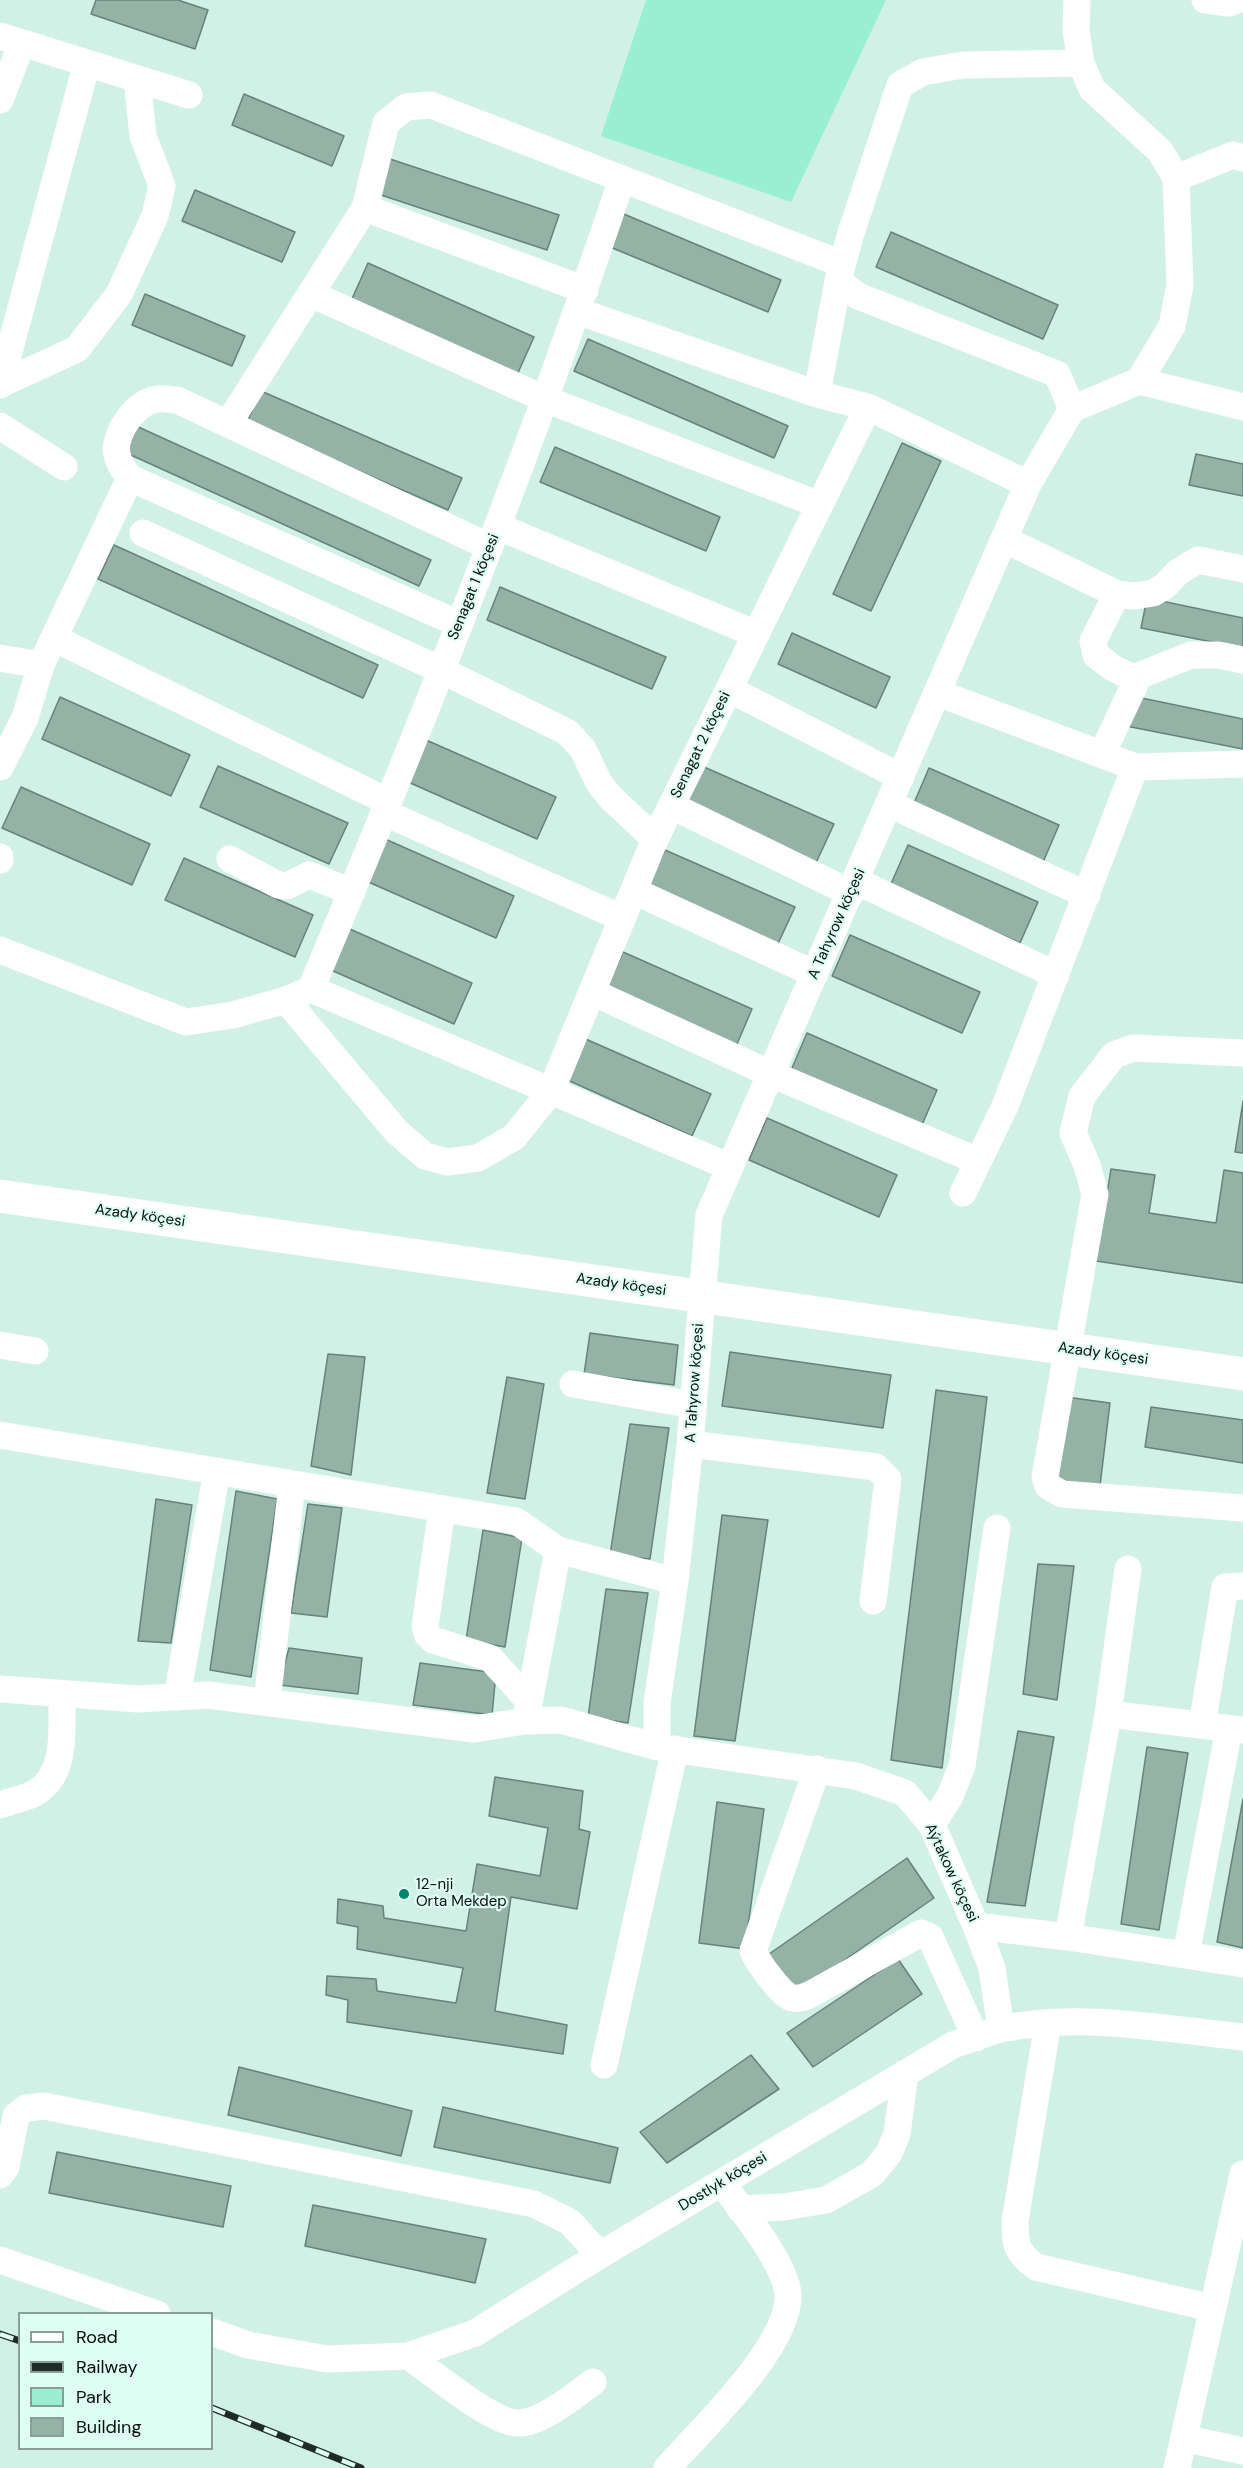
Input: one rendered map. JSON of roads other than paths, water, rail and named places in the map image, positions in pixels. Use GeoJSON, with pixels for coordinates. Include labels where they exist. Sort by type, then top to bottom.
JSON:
{"type":"FeatureCollection","features":[{"type":"Feature","properties":{"kind":"main road","name":"Azady köçesi"},"geometry":{"type":"LineString","coordinates":[[0,1196],[1243,1374]]}},
{"type":"Feature","properties":{"kind":"street"},"geometry":{"type":"LineString","coordinates":[[228,424],[365,208],[386,123],[406,107],[422,105],[431,105],[622,179],[840,273],[858,296],[1057,374],[1072,409],[1139,381],[1172,326],[1180,285],[1176,178],[1160,151],[1092,89],[1082,63],[1076,30],[1077,0]]}},
{"type":"Feature","properties":{"kind":"street"},"geometry":{"type":"LineString","coordinates":[[1205,0],[1229,3],[1237,0]]}},
{"type":"Feature","properties":{"kind":"street"},"geometry":{"type":"LineString","coordinates":[[0,100],[11,40],[189,95]]}},
{"type":"Feature","properties":{"kind":"street"},"geometry":{"type":"LineString","coordinates":[[0,385],[87,63]]}},
{"type":"Feature","properties":{"kind":"street"},"geometry":{"type":"LineString","coordinates":[[817,394],[840,273],[900,85],[923,72],[963,65],[1082,63]]}},
{"type":"Feature","properties":{"kind":"street"},"geometry":{"type":"LineString","coordinates":[[0,385],[77,349],[119,294],[155,216],[162,186],[143,136],[137,79]]}},
{"type":"Feature","properties":{"kind":"street"},"geometry":{"type":"LineString","coordinates":[[1176,178],[1233,155],[1243,158]]}},
{"type":"Feature","properties":{"kind":"street","name":"Senagat 1 köçesi"},"geometry":{"type":"LineString","coordinates":[[311,990],[495,537],[581,301],[622,179]]}},
{"type":"Feature","properties":{"kind":"street"},"geometry":{"type":"LineString","coordinates":[[365,208],[581,301],[817,394],[868,407],[1028,484]]}},
{"type":"Feature","properties":{"kind":"street"},"geometry":{"type":"LineString","coordinates":[[311,294],[545,399],[820,505]]}},
{"type":"Feature","properties":{"kind":"street"},"geometry":{"type":"LineString","coordinates":[[1139,381],[1243,407]]}},
{"type":"Feature","properties":{"kind":"street"},"geometry":{"type":"LineString","coordinates":[[459,624],[130,478],[122,469],[116,444],[126,422],[137,408],[156,399],[177,400],[228,424],[495,537],[756,634]]}},
{"type":"Feature","properties":{"kind":"street","name":"Senagat 2 köçesi"},"geometry":{"type":"LineString","coordinates":[[286,1000],[397,1132],[425,1156],[447,1162],[478,1158],[514,1137],[550,1091],[656,839],[868,407]]}},
{"type":"Feature","properties":{"kind":"street","name":"A Tahyrow köçesi"},"geometry":{"type":"LineString","coordinates":[[604,2066],[666,1748],[657,1703],[675,1581],[690,1444],[709,1215],[1028,484],[1072,409]]}},
{"type":"Feature","properties":{"kind":"street"},"geometry":{"type":"LineString","coordinates":[[0,426],[64,467]]}},
{"type":"Feature","properties":{"kind":"street"},"geometry":{"type":"LineString","coordinates":[[1,763],[25,718],[41,665],[130,478]]}},
{"type":"Feature","properties":{"kind":"street"},"geometry":{"type":"LineString","coordinates":[[143,533],[441,670],[567,732],[583,749],[599,783],[611,798],[656,839]]}},
{"type":"Feature","properties":{"kind":"street"},"geometry":{"type":"LineString","coordinates":[[1004,539],[1117,594],[1134,596],[1153,593],[1166,585],[1178,572],[1198,560],[1243,569]]}},
{"type":"Feature","properties":{"kind":"street"},"geometry":{"type":"LineString","coordinates":[[1102,754],[1135,684],[1133,678],[1113,668],[1095,655],[1094,642],[1117,594]]}},
{"type":"Feature","properties":{"kind":"street"},"geometry":{"type":"LineString","coordinates":[[54,638],[387,807],[622,918]]}},
{"type":"Feature","properties":{"kind":"street"},"geometry":{"type":"LineString","coordinates":[[1133,678],[1191,655],[1218,655],[1243,660]]}},
{"type":"Feature","properties":{"kind":"street"},"geometry":{"type":"LineString","coordinates":[[0,658],[41,665]]}},
{"type":"Feature","properties":{"kind":"street"},"geometry":{"type":"LineString","coordinates":[[729,689],[901,777]]}},
{"type":"Feature","properties":{"kind":"street"},"geometry":{"type":"LineString","coordinates":[[938,693],[1135,767],[1243,764]]}},
{"type":"Feature","properties":{"kind":"street"},"geometry":{"type":"LineString","coordinates":[[963,1193],[1005,1106],[1135,767]]}},
{"type":"Feature","properties":{"kind":"street"},"geometry":{"type":"LineString","coordinates":[[889,804],[1087,895]]}},
{"type":"Feature","properties":{"kind":"street"},"geometry":{"type":"LineString","coordinates":[[672,806],[1056,975]]}},
{"type":"Feature","properties":{"kind":"street"},"geometry":{"type":"LineString","coordinates":[[230,859],[278,885],[287,886],[309,875],[352,892]]}},
{"type":"Feature","properties":{"kind":"street"},"geometry":{"type":"LineString","coordinates":[[634,891],[815,974]]}},
{"type":"Feature","properties":{"kind":"street"},"geometry":{"type":"LineString","coordinates":[[0,950],[186,1022],[233,1015],[286,1000],[311,990],[730,1167]]}},
{"type":"Feature","properties":{"kind":"street"},"geometry":{"type":"LineString","coordinates":[[592,992],[771,1074],[978,1161]]}},
{"type":"Feature","properties":{"kind":"street"},"geometry":{"type":"LineString","coordinates":[[1243,1053],[1133,1048],[1114,1055],[1082,1096],[1073,1133],[1087,1165],[1095,1194],[1045,1476],[1048,1486],[1062,1494],[1243,1508]]}},
{"type":"Feature","properties":{"kind":"street"},"geometry":{"type":"LineString","coordinates":[[0,1345],[34,1351]]}},
{"type":"Feature","properties":{"kind":"street"},"geometry":{"type":"LineString","coordinates":[[573,1384],[693,1405]]}},
{"type":"Feature","properties":{"kind":"street"},"geometry":{"type":"LineString","coordinates":[[0,1435],[516,1521],[558,1550],[675,1581]]}},
{"type":"Feature","properties":{"kind":"street"},"geometry":{"type":"LineString","coordinates":[[690,1444],[876,1467],[888,1479],[873,1601]]}},
{"type":"Feature","properties":{"kind":"street"},"geometry":{"type":"LineString","coordinates":[[177,1696],[217,1471]]}},
{"type":"Feature","properties":{"kind":"street"},"geometry":{"type":"LineString","coordinates":[[267,1702],[292,1484]]}},
{"type":"Feature","properties":{"kind":"street"},"geometry":{"type":"LineString","coordinates":[[442,1509],[425,1626],[427,1634],[433,1640],[490,1658],[527,1711]]}},
{"type":"Feature","properties":{"kind":"street"},"geometry":{"type":"LineString","coordinates":[[932,1825],[950,1796],[962,1766],[997,1528]]}},
{"type":"Feature","properties":{"kind":"street"},"geometry":{"type":"LineString","coordinates":[[527,1711],[558,1550]]}},
{"type":"Feature","properties":{"kind":"street"},"geometry":{"type":"LineString","coordinates":[[1068,1937],[1108,1714],[1128,1569]]}},
{"type":"Feature","properties":{"kind":"street"},"geometry":{"type":"LineString","coordinates":[[1202,1725],[1225,1587],[1243,1586]]}},
{"type":"Feature","properties":{"kind":"street","name":"Aýtakow köçesi"},"geometry":{"type":"LineString","coordinates":[[0,1689],[138,1699],[208,1695],[474,1728],[527,1711],[666,1748],[856,1776],[905,1793],[932,1825],[992,1968],[988,2033]]}},
{"type":"Feature","properties":{"kind":"street"},"geometry":{"type":"LineString","coordinates":[[0,1805],[32,1794],[50,1781],[62,1756],[62,1695]]}},
{"type":"Feature","properties":{"kind":"street"},"geometry":{"type":"LineString","coordinates":[[1108,1714],[1236,1729],[1185,1955]]}},
{"type":"Feature","properties":{"kind":"street"},"geometry":{"type":"LineString","coordinates":[[817,1769],[753,1951],[759,1964],[788,1996],[799,1999],[921,1933],[930,1937],[988,2033]]}},
{"type":"Feature","properties":{"kind":"street"},"geometry":{"type":"LineString","coordinates":[[976,1926],[1068,1937],[1243,1964]]}},
{"type":"Feature","properties":{"kind":"street","name":"Dostlyk köçesi"},"geometry":{"type":"LineString","coordinates":[[213,2332],[248,2345],[327,2359],[408,2356],[475,2333],[600,2255],[953,2045],[988,2033],[1048,2023],[1097,2022],[1243,2037]]}},
{"type":"Feature","properties":{"kind":"street"},"geometry":{"type":"LineString","coordinates":[[1048,2023],[1015,2221],[1015,2240],[1021,2256],[1036,2268],[1212,2308]]}},
{"type":"Feature","properties":{"kind":"street"},"geometry":{"type":"LineString","coordinates":[[740,2209],[784,2207],[826,2200],[872,2174],[890,2153],[897,2134],[905,2073]]}},
{"type":"Feature","properties":{"kind":"street"},"geometry":{"type":"LineString","coordinates":[[0,2175],[6,2167],[16,2116],[26,2108],[44,2106],[534,2204],[570,2222],[600,2255]]}},
{"type":"Feature","properties":{"kind":"street"},"geometry":{"type":"LineString","coordinates":[[1177,2468],[1243,2174]]}},
{"type":"Feature","properties":{"kind":"street"},"geometry":{"type":"LineString","coordinates":[[667,2468],[763,2360],[785,2319],[788,2290],[778,2264],[722,2183]]}},
{"type":"Feature","properties":{"kind":"street"},"geometry":{"type":"LineString","coordinates":[[0,2260],[154,2312]]}},
{"type":"Feature","properties":{"kind":"street"},"geometry":{"type":"LineString","coordinates":[[408,2356],[492,2415],[518,2423],[547,2415],[593,2382]]}},
{"type":"Feature","properties":{"kind":"street"},"geometry":{"type":"LineString","coordinates":[[1184,2438],[1243,2451]]}},
{"type":"Feature","properties":{"kind":"railway"},"geometry":{"type":"LineString","coordinates":[[0,2334],[18,2340]]}},
{"type":"Feature","properties":{"kind":"railway"},"geometry":{"type":"LineString","coordinates":[[213,2408],[361,2468]]}},
{"type":"Feature","properties":{"kind":"place","name":"12-nji Orta Mekdep"},"geometry":{"type":"Point","coordinates":[404,1894]}}]}
